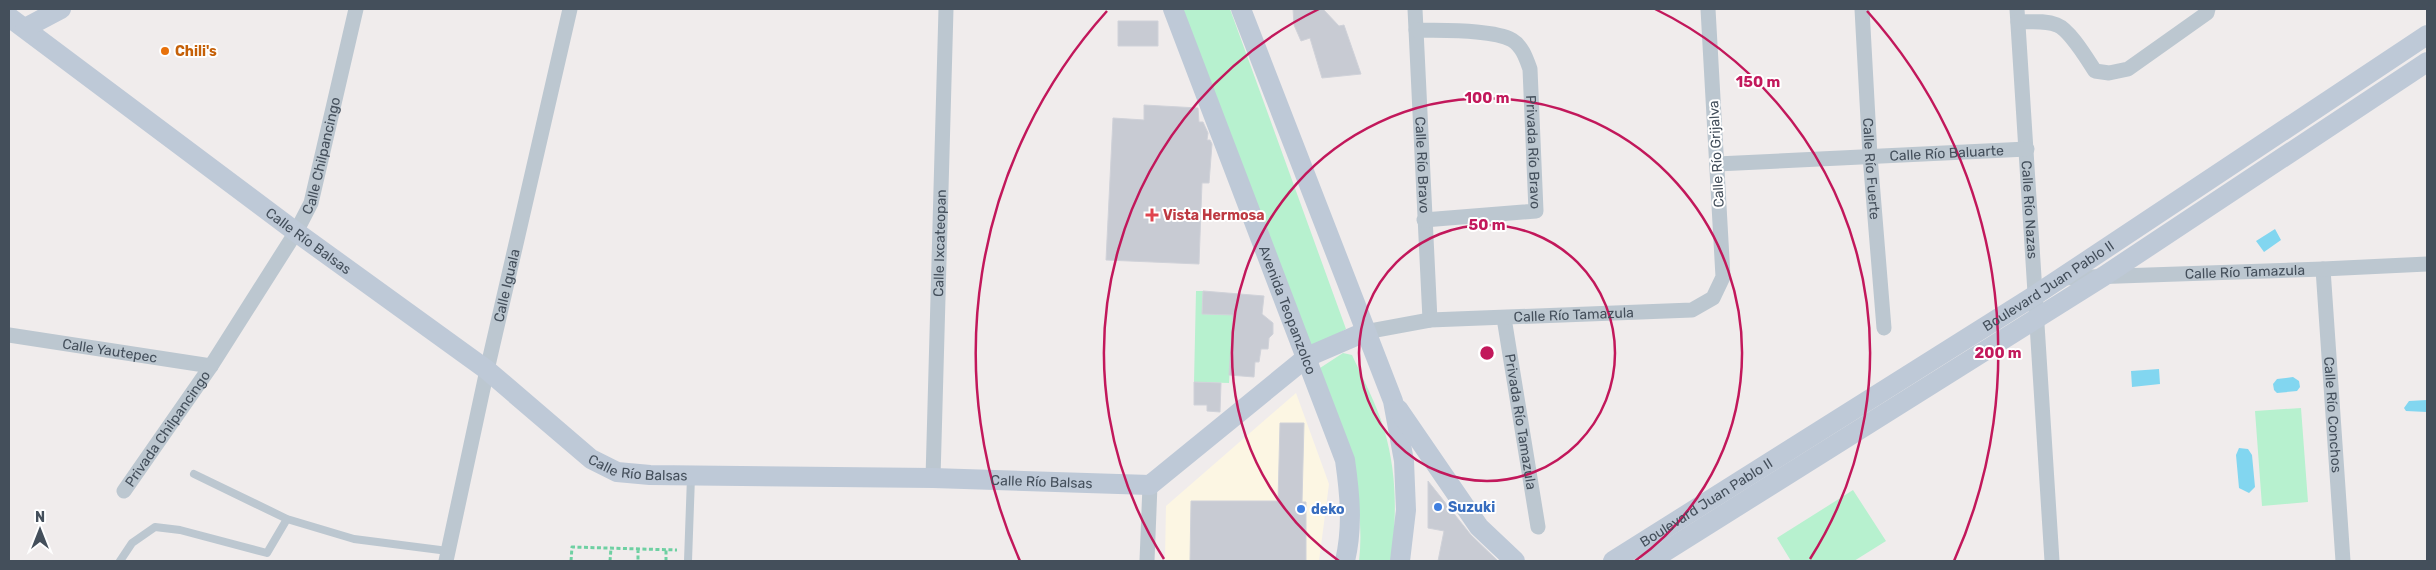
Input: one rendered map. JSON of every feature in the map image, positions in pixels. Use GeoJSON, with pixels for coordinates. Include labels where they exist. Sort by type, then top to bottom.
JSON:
{"type":"FeatureCollection","features":[{"type":"Feature","properties":{"kind":"street"},"geometry":{"type":"LineString","coordinates":[[12,9],[14,20],[61,9]]}},
{"type":"Feature","properties":{"kind":"street","name":"Calle Chilpancingo"},"geometry":{"type":"LineString","coordinates":[[211,366],[296,232],[310,203],[356,9]]}},
{"type":"Feature","properties":{"kind":"street","name":"Calle Iguala"},"geometry":{"type":"LineString","coordinates":[[447,556],[487,370],[570,9]]}},
{"type":"Feature","properties":{"kind":"street","name":"Calle Ixcateopan"},"geometry":{"type":"LineString","coordinates":[[933,478],[946,9]]}},
{"type":"Feature","properties":{"kind":"street","name":"Avenida Teopanzolco"},"geometry":{"type":"LineString","coordinates":[[1173,9],[1345,460],[1350,499],[1350,538],[1344,561]]}},
{"type":"Feature","properties":{"kind":"street"},"geometry":{"type":"LineString","coordinates":[[1241,9],[1393,401],[1479,528],[1515,561]]}},
{"type":"Feature","properties":{"kind":"street","name":"Calle Río Bravo"},"geometry":{"type":"LineString","coordinates":[[1415,9],[1430,320]]}},
{"type":"Feature","properties":{"kind":"street","name":"Calle Río Grijalva"},"geometry":{"type":"LineString","coordinates":[[1708,9],[1722,276],[1713,298]]}},
{"type":"Feature","properties":{"kind":"street","name":"Calle Río Fuerte"},"geometry":{"type":"LineString","coordinates":[[1862,9],[1870,156],[1884,328]]}},
{"type":"Feature","properties":{"kind":"street"},"geometry":{"type":"LineString","coordinates":[[2017,16],[2059,25],[2095,70],[2109,73],[2128,69],[2207,13],[2208,9]]}},
{"type":"Feature","properties":{"kind":"street","name":"Calle Río Nazas"},"geometry":{"type":"LineString","coordinates":[[2017,16],[2027,148],[2034,296],[2052,561]]}},
{"type":"Feature","properties":{"kind":"street","name":"Calle Río Balsas"},"geometry":{"type":"LineString","coordinates":[[14,20],[296,232],[487,370],[591,459],[617,472],[691,475],[933,478],[1150,485]]}},
{"type":"Feature","properties":{"kind":"street","name":"Privada Río Bravo"},"geometry":{"type":"LineString","coordinates":[[1416,30],[1497,35],[1513,41],[1525,54],[1530,68],[1536,211],[1424,220]]}},
{"type":"Feature","properties":{"kind":"street","name":"Boulevard Juan Pablo II"},"geometry":{"type":"LineString","coordinates":[[1613,561],[2034,296],[2427,35]]}},
{"type":"Feature","properties":{"kind":"street","name":"Boulevard Juan Pablo II"},"geometry":{"type":"LineString","coordinates":[[1650,561],[2104,276],[2427,62]]}},
{"type":"Feature","properties":{"kind":"street","name":"Calle Río Baluarte"},"geometry":{"type":"LineString","coordinates":[[1717,164],[2027,148]]}},
{"type":"Feature","properties":{"kind":"street","name":"Calle Río Tamazula"},"geometry":{"type":"LineString","coordinates":[[2061,278],[2323,270],[2427,264]]}},
{"type":"Feature","properties":{"kind":"street","name":"Calle Río Conchos"},"geometry":{"type":"LineString","coordinates":[[2323,270],[2343,561]]}},
{"type":"Feature","properties":{"kind":"street","name":"Calle Río Tamazula"},"geometry":{"type":"LineString","coordinates":[[1365,332],[1430,320],[1692,310],[1713,298]]}},
{"type":"Feature","properties":{"kind":"street","name":"Privada Río Tamazula"},"geometry":{"type":"LineString","coordinates":[[1504,318],[1538,527]]}},
{"type":"Feature","properties":{"kind":"street"},"geometry":{"type":"LineString","coordinates":[[1146,561],[1150,485],[1307,357],[1365,332]]}},
{"type":"Feature","properties":{"kind":"street","name":"Calle Yautepec"},"geometry":{"type":"LineString","coordinates":[[9,335],[211,366]]}},
{"type":"Feature","properties":{"kind":"street","name":"Privada Chilpancingo"},"geometry":{"type":"LineString","coordinates":[[124,491],[211,366]]}},
{"type":"Feature","properties":{"kind":"street"},"geometry":{"type":"LineString","coordinates":[[1393,401],[1405,471],[1406,510],[1400,561]]}},
{"type":"Feature","properties":{"kind":"lane"},"geometry":{"type":"LineString","coordinates":[[194,474],[287,519],[354,539],[447,556]]}},
{"type":"Feature","properties":{"kind":"lane"},"geometry":{"type":"LineString","coordinates":[[688,561],[691,475]]}},
{"type":"Feature","properties":{"kind":"lane"},"geometry":{"type":"LineString","coordinates":[[120,561],[132,543],[155,527],[180,530],[267,553],[287,519]]}},
{"type":"Feature","properties":{"kind":"path"},"geometry":{"type":"LineString","coordinates":[[572,561],[572,547],[689,551]]}},
{"type":"Feature","properties":{"kind":"path"},"geometry":{"type":"LineString","coordinates":[[610,561],[611,548]]}},
{"type":"Feature","properties":{"kind":"path"},"geometry":{"type":"LineString","coordinates":[[638,549],[638,561]]}},
{"type":"Feature","properties":{"kind":"path"},"geometry":{"type":"LineString","coordinates":[[666,550],[666,561]]}},
{"type":"Feature","properties":{"kind":"shaded area"},"geometry":{"type":"Polygon","coordinates":[[[1296,393],[1329,484],[1319,561],[1165,561],[1166,506],[1296,393]]]}},
{"type":"Feature","properties":{"kind":"green space"},"geometry":{"type":"Polygon","coordinates":[[[1182,9],[1230,9],[1346,329],[1309,351],[1182,9]]]}},
{"type":"Feature","properties":{"kind":"green space"},"geometry":{"type":"Polygon","coordinates":[[[1196,291],[1203,291],[1202,314],[1233,315],[1229,383],[1194,382],[1196,291]]]}},
{"type":"Feature","properties":{"kind":"green space"},"geometry":{"type":"Polygon","coordinates":[[[1343,353],[1352,355],[1377,410],[1388,445],[1395,495],[1391,561],[1359,561],[1359,512],[1355,487],[1343,439],[1320,368],[1343,353]]]}},
{"type":"Feature","properties":{"kind":"green space"},"geometry":{"type":"Polygon","coordinates":[[[2301,408],[2308,502],[2262,506],[2255,411],[2301,408]]]}},
{"type":"Feature","properties":{"kind":"green space"},"geometry":{"type":"Polygon","coordinates":[[[1853,490],[1886,541],[1854,561],[1791,561],[1777,538],[1853,490]]]}},
{"type":"Feature","properties":{"kind":"water"},"geometry":{"type":"Polygon","coordinates":[[[2275,229],[2281,240],[2264,252],[2256,241],[2275,229]]]}},
{"type":"Feature","properties":{"kind":"water"},"geometry":{"type":"Polygon","coordinates":[[[2159,369],[2160,384],[2132,387],[2131,371],[2159,369]]]}},
{"type":"Feature","properties":{"kind":"water"},"geometry":{"type":"Polygon","coordinates":[[[2293,377],[2299,381],[2300,387],[2297,391],[2277,393],[2274,390],[2273,384],[2277,379],[2293,377]]]}},
{"type":"Feature","properties":{"kind":"water"},"geometry":{"type":"Polygon","coordinates":[[[2427,400],[2427,412],[2406,411],[2404,408],[2409,401],[2427,400]]]}},
{"type":"Feature","properties":{"kind":"water"},"geometry":{"type":"Polygon","coordinates":[[[2239,448],[2248,449],[2252,455],[2255,487],[2249,493],[2239,488],[2236,455],[2239,448]]]}},
{"type":"Feature","properties":{"kind":"building"},"geometry":{"type":"Polygon","coordinates":[[[1293,9],[1323,9],[1339,26],[1344,25],[1361,74],[1322,78],[1310,38],[1301,41],[1294,25],[1293,9]]]}},
{"type":"Feature","properties":{"kind":"building"},"geometry":{"type":"Polygon","coordinates":[[[1118,21],[1158,21],[1158,46],[1118,46],[1118,21]]]}},
{"type":"Feature","properties":{"kind":"building"},"geometry":{"type":"Polygon","coordinates":[[[1144,105],[1198,108],[1199,122],[1203,122],[1208,133],[1207,140],[1210,140],[1212,144],[1209,183],[1202,183],[1199,264],[1106,260],[1113,118],[1144,120],[1144,105]]]}},
{"type":"Feature","properties":{"kind":"building"},"geometry":{"type":"Polygon","coordinates":[[[1203,291],[1264,296],[1262,314],[1273,323],[1273,334],[1269,338],[1268,349],[1261,349],[1259,362],[1255,362],[1254,377],[1229,375],[1233,315],[1202,314],[1203,291]]]}},
{"type":"Feature","properties":{"kind":"building"},"geometry":{"type":"Polygon","coordinates":[[[1194,382],[1221,383],[1220,412],[1207,411],[1207,405],[1194,405],[1194,382]]]}},
{"type":"Feature","properties":{"kind":"building"},"geometry":{"type":"Polygon","coordinates":[[[1280,423],[1304,423],[1302,502],[1306,502],[1306,561],[1190,561],[1191,501],[1278,501],[1280,423]]]}},
{"type":"Feature","properties":{"kind":"building"},"geometry":{"type":"Polygon","coordinates":[[[1428,481],[1471,535],[1498,561],[1438,561],[1444,531],[1428,528],[1428,481]]]}},
{"type":"Feature","properties":{"kind":"place","name":"Chili's"},"geometry":{"type":"Point","coordinates":[165,51]}},
{"type":"Feature","properties":{"kind":"place","name":"Vista Hermosa"},"geometry":{"type":"Point","coordinates":[1152,215]}},
{"type":"Feature","properties":{"kind":"place","name":"Suzuki"},"geometry":{"type":"Point","coordinates":[1438,507]}},
{"type":"Feature","properties":{"kind":"place","name":"deko"},"geometry":{"type":"Point","coordinates":[1301,509]}}]}
